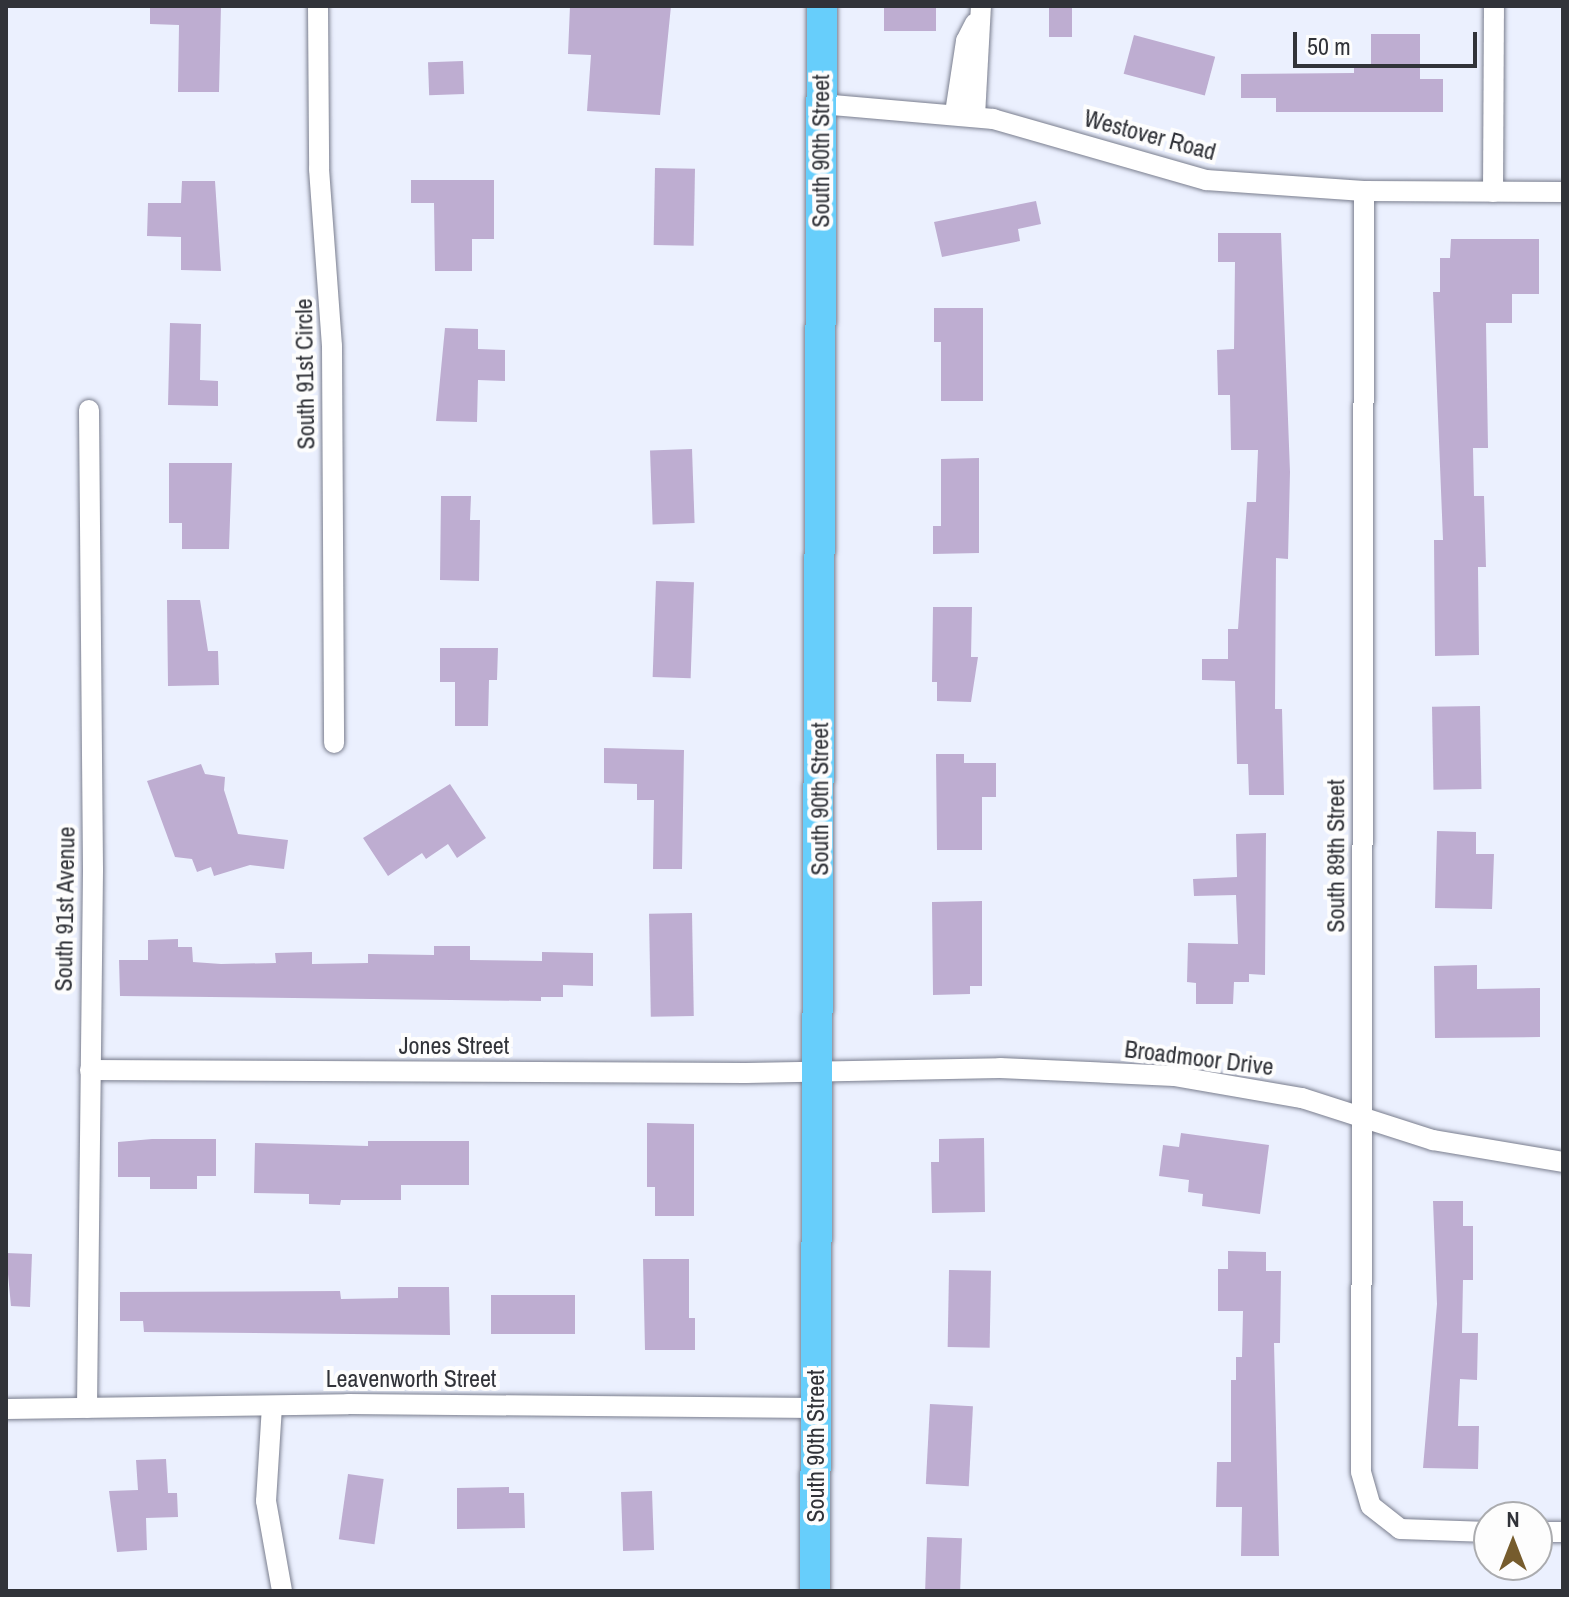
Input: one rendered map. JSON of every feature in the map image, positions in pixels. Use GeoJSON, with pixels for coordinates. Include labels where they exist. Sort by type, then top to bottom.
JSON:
{"type":"FeatureCollection","features":[{"type":"Feature","properties":{"kind":"main road","name":"South 90th Street"},"geometry":{"type":"LineString","coordinates":[[815,1591],[822,6]]}},
{"type":"Feature","properties":{"kind":"street","name":"South 91st Circle"},"geometry":{"type":"LineString","coordinates":[[318,6],[319,169],[332,346],[334,743]]}},
{"type":"Feature","properties":{"kind":"street"},"geometry":{"type":"LineString","coordinates":[[1493,192],[1494,6]]}},
{"type":"Feature","properties":{"kind":"street"},"geometry":{"type":"LineString","coordinates":[[965,115],[980,9]]}},
{"type":"Feature","properties":{"kind":"street","name":"Westover Road"},"geometry":{"type":"LineString","coordinates":[[821,104],[965,115],[1206,180],[1364,191],[1563,192]]}},
{"type":"Feature","properties":{"kind":"street","name":"South 89th Street"},"geometry":{"type":"LineString","coordinates":[[1364,191],[1359,1114],[1361,1472],[1363,1490],[1379,1516],[1412,1532],[1473,1532]]}},
{"type":"Feature","properties":{"kind":"street","name":"South 91st Avenue"},"geometry":{"type":"LineString","coordinates":[[87,1408],[89,410]]}},
{"type":"Feature","properties":{"kind":"street","name":"Broadmoor Drive"},"geometry":{"type":"LineString","coordinates":[[819,1069],[1000,1068],[1174,1076],[1229,1083],[1359,1114],[1433,1140],[1563,1162]]}},
{"type":"Feature","properties":{"kind":"street","name":"Jones Street"},"geometry":{"type":"LineString","coordinates":[[90,1070],[819,1069]]}},
{"type":"Feature","properties":{"kind":"street"},"geometry":{"type":"LineString","coordinates":[[272,1406],[266,1501],[282,1591]]}},
{"type":"Feature","properties":{"kind":"street","name":"Leavenworth Street"},"geometry":{"type":"LineString","coordinates":[[6,1409],[272,1406],[816,1408]]}},
{"type":"Feature","properties":{"kind":"building"},"geometry":{"type":"Polygon","coordinates":[[[150,6],[221,6],[219,92],[178,92],[179,25],[150,24],[150,6]]]}},
{"type":"Feature","properties":{"kind":"building"},"geometry":{"type":"Polygon","coordinates":[[[570,6],[671,6],[660,115],[587,111],[591,55],[568,54],[570,6]]]}},
{"type":"Feature","properties":{"kind":"building"},"geometry":{"type":"Polygon","coordinates":[[[884,6],[936,6],[936,31],[884,31],[884,6]]]}},
{"type":"Feature","properties":{"kind":"building"},"geometry":{"type":"Polygon","coordinates":[[[1049,6],[1072,6],[1072,37],[1049,37],[1049,6]]]}},
{"type":"Feature","properties":{"kind":"building"},"geometry":{"type":"Polygon","coordinates":[[[1371,34],[1420,34],[1420,79],[1443,79],[1443,112],[1276,112],[1276,98],[1241,98],[1241,74],[1354,73],[1354,67],[1371,67],[1371,34]]]}},
{"type":"Feature","properties":{"kind":"building"},"geometry":{"type":"Polygon","coordinates":[[[1134,35],[1215,57],[1205,95],[1124,74],[1134,35]]]}},
{"type":"Feature","properties":{"kind":"building"},"geometry":{"type":"Polygon","coordinates":[[[463,61],[464,94],[429,95],[428,62],[463,61]]]}},
{"type":"Feature","properties":{"kind":"building"},"geometry":{"type":"Polygon","coordinates":[[[655,168],[695,169],[694,246],[654,245],[655,168]]]}},
{"type":"Feature","properties":{"kind":"building"},"geometry":{"type":"Polygon","coordinates":[[[411,180],[494,180],[494,239],[472,239],[472,271],[435,271],[434,203],[411,203],[411,180]]]}},
{"type":"Feature","properties":{"kind":"building"},"geometry":{"type":"Polygon","coordinates":[[[182,181],[215,181],[221,271],[181,270],[181,237],[147,236],[148,203],[181,203],[182,181]]]}},
{"type":"Feature","properties":{"kind":"building"},"geometry":{"type":"Polygon","coordinates":[[[1036,201],[1041,224],[1018,229],[1020,241],[942,257],[934,222],[1036,201]]]}},
{"type":"Feature","properties":{"kind":"building"},"geometry":{"type":"Polygon","coordinates":[[[1218,233],[1281,233],[1290,472],[1288,559],[1276,558],[1275,709],[1282,709],[1284,795],[1249,795],[1248,764],[1237,764],[1235,681],[1202,680],[1202,659],[1228,659],[1228,629],[1238,629],[1247,502],[1256,502],[1258,450],[1231,450],[1230,395],[1218,395],[1217,350],[1234,349],[1235,262],[1218,262],[1218,233]]]}},
{"type":"Feature","properties":{"kind":"building"},"geometry":{"type":"Polygon","coordinates":[[[1451,239],[1539,239],[1539,294],[1512,294],[1512,323],[1486,323],[1488,448],[1473,448],[1474,496],[1484,496],[1486,567],[1478,567],[1479,655],[1435,656],[1434,540],[1443,540],[1433,292],[1440,292],[1440,258],[1450,258],[1451,239]]]}},
{"type":"Feature","properties":{"kind":"building"},"geometry":{"type":"Polygon","coordinates":[[[934,308],[983,308],[983,401],[941,401],[941,342],[934,342],[934,308]]]}},
{"type":"Feature","properties":{"kind":"building"},"geometry":{"type":"Polygon","coordinates":[[[170,323],[201,324],[200,380],[218,381],[218,406],[168,405],[170,323]]]}},
{"type":"Feature","properties":{"kind":"building"},"geometry":{"type":"Polygon","coordinates":[[[445,328],[478,329],[478,349],[505,350],[505,381],[478,380],[477,422],[436,421],[445,328]]]}},
{"type":"Feature","properties":{"kind":"building"},"geometry":{"type":"Polygon","coordinates":[[[692,449],[695,523],[653,524],[650,450],[692,449]]]}},
{"type":"Feature","properties":{"kind":"building"},"geometry":{"type":"Polygon","coordinates":[[[979,458],[979,553],[933,554],[933,526],[941,526],[941,459],[979,458]]]}},
{"type":"Feature","properties":{"kind":"building"},"geometry":{"type":"Polygon","coordinates":[[[169,463],[232,463],[229,549],[182,549],[182,523],[169,523],[169,463]]]}},
{"type":"Feature","properties":{"kind":"building"},"geometry":{"type":"Polygon","coordinates":[[[441,496],[471,496],[470,520],[480,520],[479,581],[440,580],[441,496]]]}},
{"type":"Feature","properties":{"kind":"building"},"geometry":{"type":"Polygon","coordinates":[[[656,581],[694,582],[691,678],[653,677],[656,581]]]}},
{"type":"Feature","properties":{"kind":"building"},"geometry":{"type":"Polygon","coordinates":[[[167,600],[200,600],[208,651],[218,651],[219,685],[168,686],[167,600]]]}},
{"type":"Feature","properties":{"kind":"building"},"geometry":{"type":"Polygon","coordinates":[[[933,607],[972,607],[971,657],[978,657],[971,702],[937,701],[937,682],[932,682],[933,607]]]}},
{"type":"Feature","properties":{"kind":"building"},"geometry":{"type":"Polygon","coordinates":[[[440,648],[498,648],[497,680],[489,680],[488,726],[455,726],[455,682],[440,682],[440,648]]]}},
{"type":"Feature","properties":{"kind":"building"},"geometry":{"type":"Polygon","coordinates":[[[1480,706],[1481,789],[1433,790],[1432,707],[1480,706]]]}},
{"type":"Feature","properties":{"kind":"building"},"geometry":{"type":"Polygon","coordinates":[[[604,748],[684,750],[682,869],[653,869],[654,800],[637,800],[637,784],[604,783],[604,748]]]}},
{"type":"Feature","properties":{"kind":"building"},"geometry":{"type":"Polygon","coordinates":[[[936,754],[964,754],[964,763],[996,763],[996,797],[982,797],[982,850],[937,850],[936,754]]]}},
{"type":"Feature","properties":{"kind":"building"},"geometry":{"type":"Polygon","coordinates":[[[201,764],[205,774],[225,777],[224,790],[238,834],[288,840],[284,869],[250,865],[214,876],[211,867],[197,872],[192,859],[175,857],[147,781],[201,764]]]}},
{"type":"Feature","properties":{"kind":"building"},"geometry":{"type":"Polygon","coordinates":[[[450,784],[486,838],[457,858],[448,844],[426,859],[422,853],[388,876],[363,838],[450,784]]]}},
{"type":"Feature","properties":{"kind":"building"},"geometry":{"type":"Polygon","coordinates":[[[1437,831],[1476,832],[1476,854],[1494,854],[1492,909],[1435,908],[1437,831]]]}},
{"type":"Feature","properties":{"kind":"building"},"geometry":{"type":"Polygon","coordinates":[[[1266,833],[1265,975],[1249,974],[1249,982],[1234,982],[1233,1004],[1196,1004],[1196,983],[1187,982],[1188,943],[1238,944],[1236,895],[1194,896],[1193,879],[1237,877],[1236,834],[1266,833]]]}},
{"type":"Feature","properties":{"kind":"building"},"geometry":{"type":"Polygon","coordinates":[[[982,901],[982,986],[970,986],[970,994],[933,995],[932,902],[982,901]]]}},
{"type":"Feature","properties":{"kind":"building"},"geometry":{"type":"Polygon","coordinates":[[[692,913],[694,1016],[651,1017],[649,914],[692,913]]]}},
{"type":"Feature","properties":{"kind":"building"},"geometry":{"type":"Polygon","coordinates":[[[178,939],[178,947],[192,947],[193,962],[221,964],[276,963],[275,953],[312,952],[312,964],[368,963],[368,954],[434,955],[434,946],[470,946],[470,960],[542,961],[542,952],[593,953],[593,986],[563,985],[563,997],[541,997],[541,1001],[120,996],[119,960],[148,960],[148,940],[178,939]]]}},
{"type":"Feature","properties":{"kind":"building"},"geometry":{"type":"Polygon","coordinates":[[[1477,965],[1477,989],[1540,988],[1540,1037],[1435,1038],[1434,966],[1477,965]]]}},
{"type":"Feature","properties":{"kind":"building"},"geometry":{"type":"Polygon","coordinates":[[[647,1123],[694,1124],[694,1216],[655,1216],[655,1187],[647,1187],[647,1123]]]}},
{"type":"Feature","properties":{"kind":"building"},"geometry":{"type":"Polygon","coordinates":[[[1181,1133],[1269,1145],[1260,1214],[1202,1206],[1203,1194],[1188,1192],[1189,1180],[1159,1176],[1163,1145],[1179,1147],[1181,1133]]]}},
{"type":"Feature","properties":{"kind":"building"},"geometry":{"type":"Polygon","coordinates":[[[984,1138],[985,1212],[932,1213],[931,1162],[939,1162],[939,1139],[984,1138]]]}},
{"type":"Feature","properties":{"kind":"building"},"geometry":{"type":"Polygon","coordinates":[[[216,1139],[216,1176],[197,1176],[197,1189],[150,1189],[150,1177],[118,1177],[118,1142],[216,1139]]]}},
{"type":"Feature","properties":{"kind":"building"},"geometry":{"type":"Polygon","coordinates":[[[368,1141],[469,1141],[469,1185],[401,1185],[401,1200],[341,1200],[340,1205],[309,1204],[309,1194],[254,1193],[255,1143],[368,1146],[368,1141]]]}},
{"type":"Feature","properties":{"kind":"building"},"geometry":{"type":"Polygon","coordinates":[[[1433,1201],[1463,1201],[1463,1226],[1473,1226],[1473,1280],[1463,1280],[1462,1333],[1478,1333],[1477,1380],[1460,1379],[1458,1426],[1479,1426],[1478,1469],[1423,1468],[1437,1304],[1433,1201]]]}},
{"type":"Feature","properties":{"kind":"building"},"geometry":{"type":"Polygon","coordinates":[[[1228,1251],[1266,1252],[1266,1271],[1281,1271],[1280,1343],[1274,1343],[1279,1556],[1241,1556],[1242,1507],[1216,1507],[1217,1462],[1231,1462],[1231,1380],[1236,1380],[1236,1357],[1242,1357],[1243,1311],[1218,1311],[1218,1269],[1228,1269],[1228,1251]]]}},
{"type":"Feature","properties":{"kind":"building"},"geometry":{"type":"Polygon","coordinates":[[[6,1253],[32,1254],[30,1307],[11,1306],[6,1253]]]}},
{"type":"Feature","properties":{"kind":"building"},"geometry":{"type":"Polygon","coordinates":[[[643,1259],[689,1259],[689,1318],[695,1318],[695,1350],[645,1350],[643,1259]]]}},
{"type":"Feature","properties":{"kind":"building"},"geometry":{"type":"Polygon","coordinates":[[[949,1270],[991,1271],[990,1348],[948,1347],[949,1270]]]}},
{"type":"Feature","properties":{"kind":"building"},"geometry":{"type":"Polygon","coordinates":[[[398,1287],[449,1287],[450,1335],[144,1332],[143,1321],[120,1321],[120,1292],[340,1291],[341,1299],[398,1298],[398,1287]]]}},
{"type":"Feature","properties":{"kind":"building"},"geometry":{"type":"Polygon","coordinates":[[[491,1295],[575,1295],[575,1334],[491,1334],[491,1295]]]}},
{"type":"Feature","properties":{"kind":"building"},"geometry":{"type":"Polygon","coordinates":[[[930,1404],[973,1406],[969,1486],[926,1484],[930,1404]]]}},
{"type":"Feature","properties":{"kind":"building"},"geometry":{"type":"Polygon","coordinates":[[[166,1459],[168,1493],[177,1493],[178,1517],[146,1518],[147,1550],[117,1552],[109,1491],[138,1490],[136,1460],[166,1459]]]}},
{"type":"Feature","properties":{"kind":"building"},"geometry":{"type":"Polygon","coordinates":[[[348,1474],[384,1479],[374,1544],[339,1539],[348,1474]]]}},
{"type":"Feature","properties":{"kind":"building"},"geometry":{"type":"Polygon","coordinates":[[[509,1487],[509,1493],[524,1493],[525,1528],[457,1529],[457,1488],[509,1487]]]}},
{"type":"Feature","properties":{"kind":"building"},"geometry":{"type":"Polygon","coordinates":[[[652,1491],[654,1550],[623,1551],[621,1492],[652,1491]]]}},
{"type":"Feature","properties":{"kind":"building"},"geometry":{"type":"Polygon","coordinates":[[[927,1537],[962,1538],[960,1591],[925,1591],[927,1537]]]}}]}
